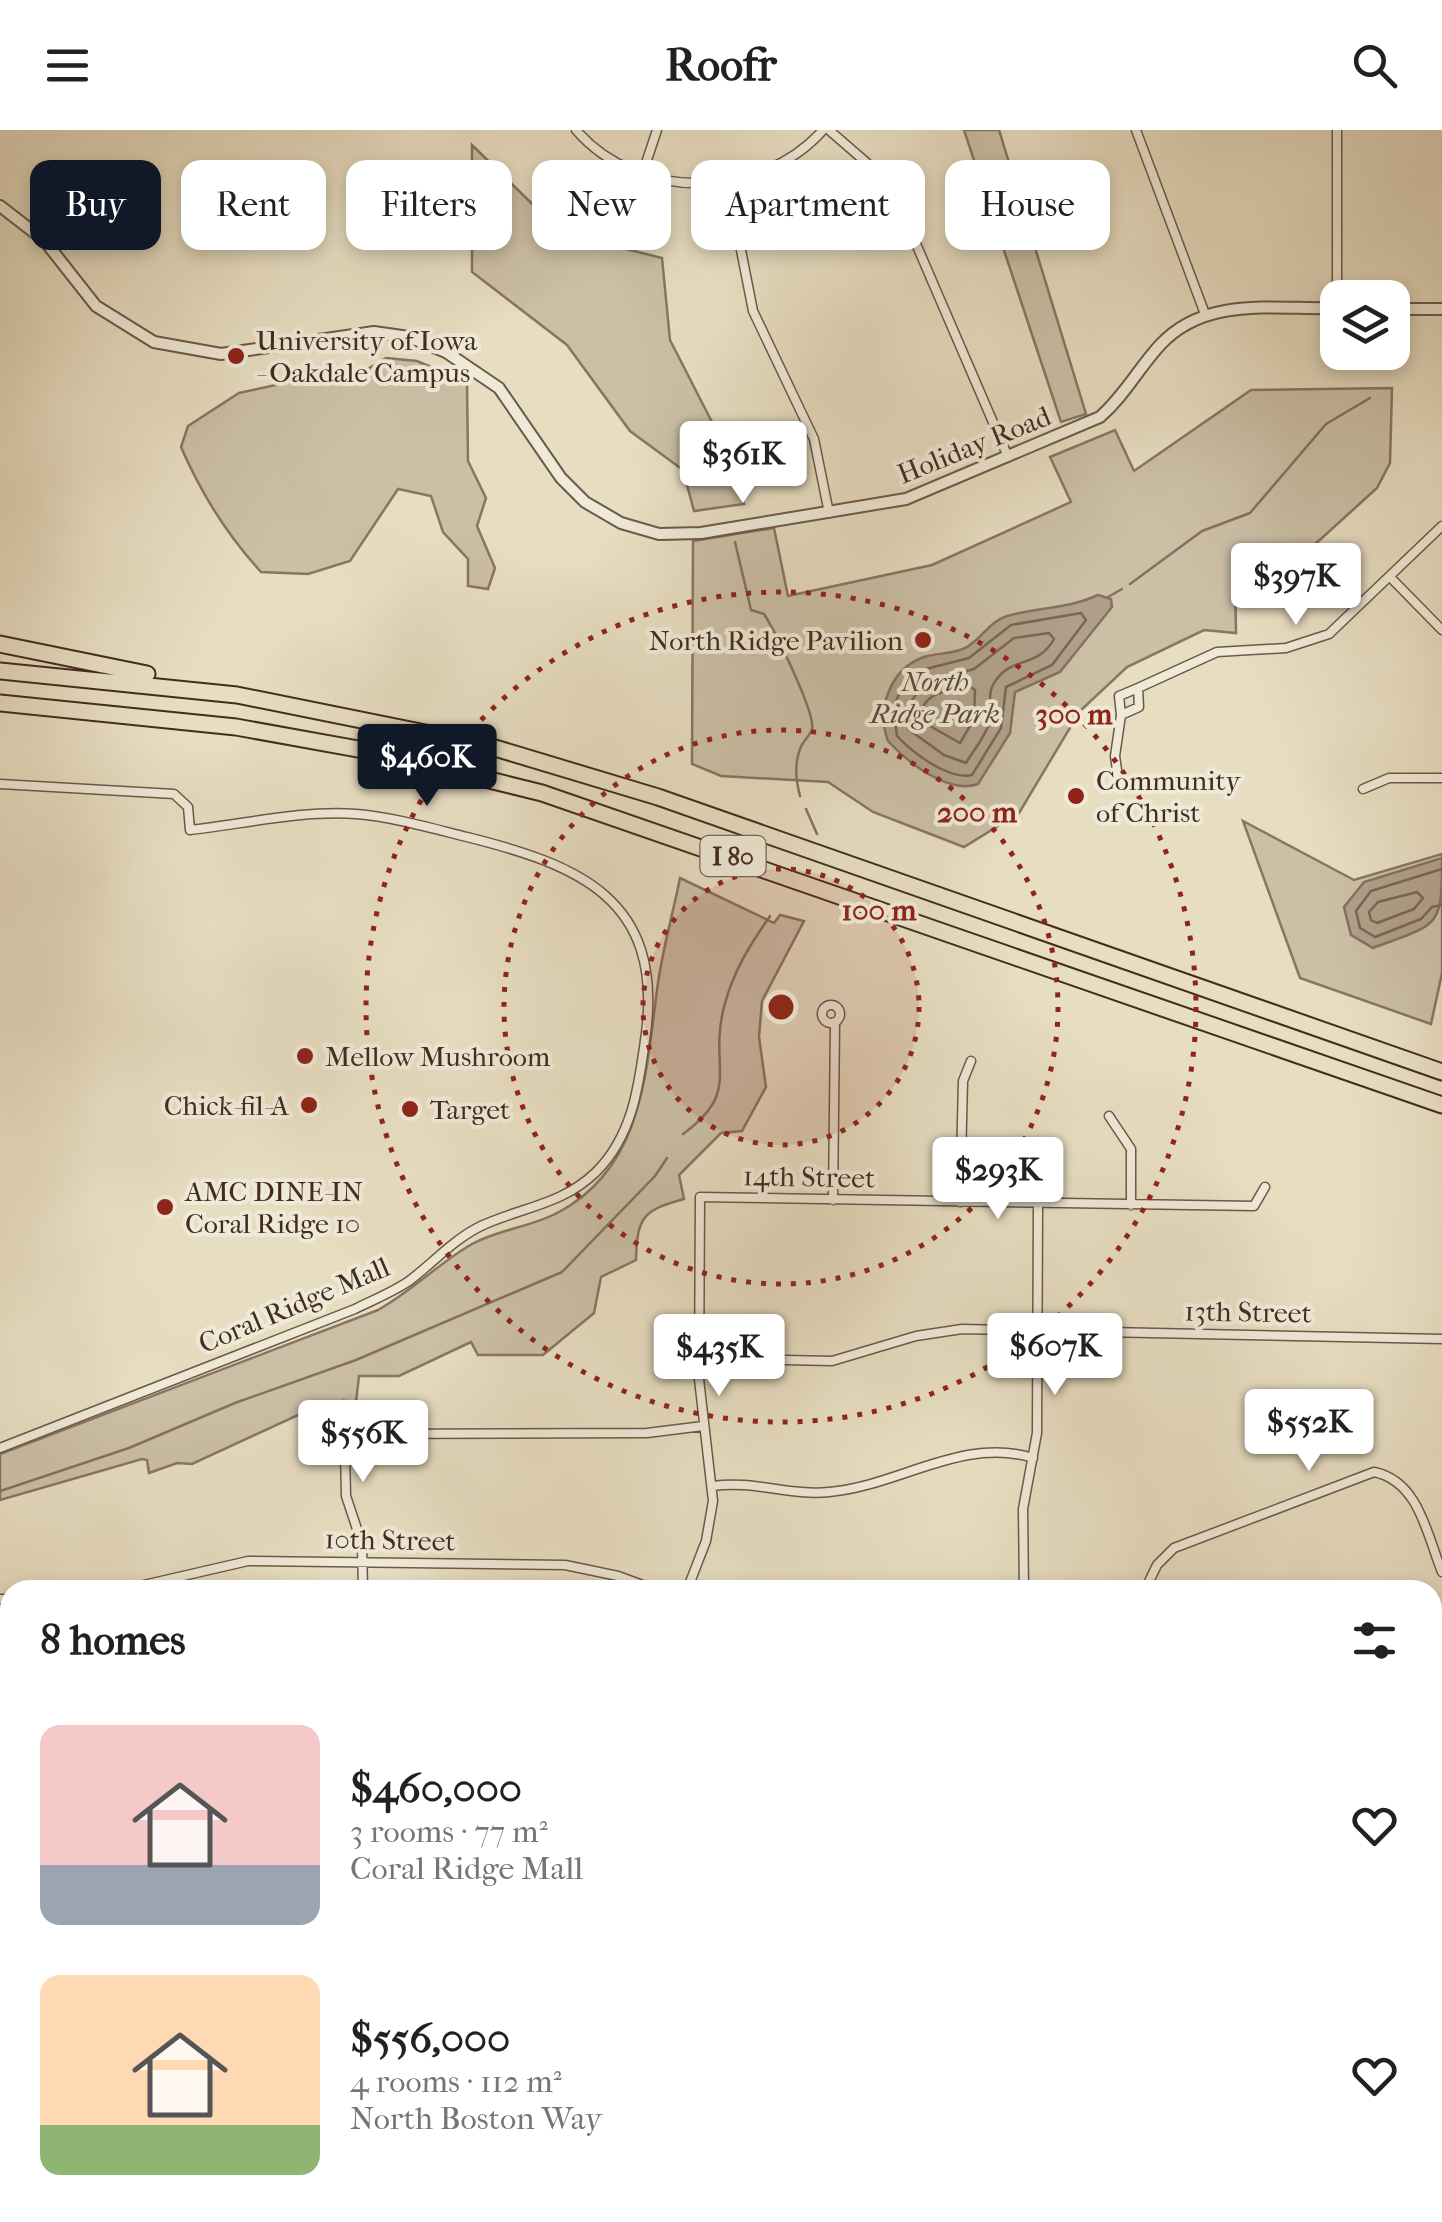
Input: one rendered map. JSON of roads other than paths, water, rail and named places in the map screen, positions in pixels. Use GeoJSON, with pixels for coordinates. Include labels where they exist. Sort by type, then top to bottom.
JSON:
{"type":"FeatureCollection","features":[{"type":"Feature","properties":{"kind":"highway"},"geometry":{"type":"LineString","coordinates":[[0,644],[283,702]]}},
{"type":"Feature","properties":{"kind":"highway","name":"I 80"},"geometry":{"type":"LineString","coordinates":[[0,672],[119,680],[283,702],[485,744],[622,786],[1442,1072]]}},
{"type":"Feature","properties":{"kind":"highway","name":"I 80"},"geometry":{"type":"LineString","coordinates":[[0,703],[158,716],[380,753],[583,806],[1442,1105]]}},
{"type":"Feature","properties":{"kind":"highway"},"geometry":{"type":"LineString","coordinates":[[0,712],[158,716]]}},
{"type":"Feature","properties":{"kind":"street"},"geometry":{"type":"LineString","coordinates":[[576,130],[610,160]]}},
{"type":"Feature","properties":{"kind":"street"},"geometry":{"type":"LineString","coordinates":[[647,160],[658,130]]}},
{"type":"Feature","properties":{"kind":"street"},"geometry":{"type":"LineString","coordinates":[[792,160],[826,130],[867,163],[901,209],[1008,456]]}},
{"type":"Feature","properties":{"kind":"street"},"geometry":{"type":"LineString","coordinates":[[1136,130],[1205,314]]}},
{"type":"Feature","properties":{"kind":"street"},"geometry":{"type":"LineString","coordinates":[[1337,130],[1337,280]]}},
{"type":"Feature","properties":{"kind":"street","name":"Holiday Road"},"geometry":{"type":"LineString","coordinates":[[0,206],[44,240],[96,306],[154,342],[222,354],[374,332],[409,337],[446,352],[499,388],[561,478],[585,502],[620,523],[679,535],[906,499],[1100,416],[1125,394],[1166,339],[1205,314],[1238,309],[1320,308]]}},
{"type":"Feature","properties":{"kind":"street"},"geometry":{"type":"LineString","coordinates":[[741,250],[753,311],[807,420],[829,512]]}},
{"type":"Feature","properties":{"kind":"street"},"geometry":{"type":"LineString","coordinates":[[1410,309],[1442,309]]}},
{"type":"Feature","properties":{"kind":"street"},"geometry":{"type":"LineString","coordinates":[[1118,777],[1114,756],[1121,715],[1119,696],[1217,652],[1286,648],[1319,639],[1391,578],[1442,526]]}},
{"type":"Feature","properties":{"kind":"street"},"geometry":{"type":"LineString","coordinates":[[1391,578],[1442,630]]}},
{"type":"Feature","properties":{"kind":"street"},"geometry":{"type":"LineString","coordinates":[[1121,715],[1139,708],[1138,688]]}},
{"type":"Feature","properties":{"kind":"street"},"geometry":{"type":"LineString","coordinates":[[1363,789],[1389,778],[1442,778]]}},
{"type":"Feature","properties":{"kind":"street","name":"Coral Ridge Mall"},"geometry":{"type":"LineString","coordinates":[[0,784],[174,794],[188,807],[190,830],[336,814],[369,816],[546,860],[588,881],[619,910],[644,952],[651,988],[636,1104],[606,1161],[583,1184],[546,1205],[471,1232],[405,1284],[356,1309],[0,1448]]}},
{"type":"Feature","properties":{"kind":"street"},"geometry":{"type":"LineString","coordinates":[[833,1200],[835,1023]]}},
{"type":"Feature","properties":{"kind":"street"},"geometry":{"type":"LineString","coordinates":[[960,1202],[963,1081],[971,1061]]}},
{"type":"Feature","properties":{"kind":"street"},"geometry":{"type":"LineString","coordinates":[[1110,1116],[1131,1148],[1131,1205]]}},
{"type":"Feature","properties":{"kind":"street","name":"14th Street"},"geometry":{"type":"LineString","coordinates":[[699,1358],[700,1197],[1254,1206],[1265,1187]]}},
{"type":"Feature","properties":{"kind":"street"},"geometry":{"type":"LineString","coordinates":[[1024,1580],[1023,1509],[1033,1458],[1038,1204]]}},
{"type":"Feature","properties":{"kind":"street","name":"13th Street"},"geometry":{"type":"LineString","coordinates":[[699,1358],[812,1363],[852,1357],[936,1332],[1036,1330],[1442,1339]]}},
{"type":"Feature","properties":{"kind":"street"},"geometry":{"type":"LineString","coordinates":[[691,1580],[711,1522],[714,1486],[699,1358]]}},
{"type":"Feature","properties":{"kind":"street"},"geometry":{"type":"LineString","coordinates":[[344,1405],[346,1496],[362,1544],[363,1580]]}},
{"type":"Feature","properties":{"kind":"street"},"geometry":{"type":"LineString","coordinates":[[344,1434],[647,1433],[704,1426]]}},
{"type":"Feature","properties":{"kind":"street"},"geometry":{"type":"LineString","coordinates":[[714,1486],[825,1493],[867,1486],[976,1452],[1004,1451],[1033,1458]]}},
{"type":"Feature","properties":{"kind":"street"},"geometry":{"type":"LineString","coordinates":[[1150,1580],[1157,1565],[1174,1548],[1374,1472],[1390,1475],[1406,1487],[1442,1572]]}},
{"type":"Feature","properties":{"kind":"street","name":"10th Street"},"geometry":{"type":"LineString","coordinates":[[165,1580],[248,1561],[566,1565],[620,1580]]}},
{"type":"Feature","properties":{"kind":"water"},"geometry":{"type":"Polygon","coordinates":[[[1098,595],[1111,599],[1112,607],[1060,672],[1015,692],[1010,733],[978,784],[942,781],[917,767],[888,741],[885,704],[895,680],[912,663],[963,649],[1007,616],[1098,595]]]}},
{"type":"Feature","properties":{"kind":"water"},"geometry":{"type":"Polygon","coordinates":[[[1442,858],[1438,912],[1424,928],[1373,948],[1351,935],[1344,907],[1364,882],[1442,858]]]}},
{"type":"Feature","properties":{"kind":"waterway"},"geometry":{"type":"LineString","coordinates":[[1130,584],[1202,531],[1250,513],[1326,424],[1370,398]]}},
{"type":"Feature","properties":{"kind":"waterway"},"geometry":{"type":"LineString","coordinates":[[735,542],[751,610],[764,614],[769,623],[812,720],[812,729],[797,761],[800,796]]}},
{"type":"Feature","properties":{"kind":"waterway"},"geometry":{"type":"LineString","coordinates":[[1108,597],[1122,589]]}},
{"type":"Feature","properties":{"kind":"waterway"},"geometry":{"type":"LineString","coordinates":[[806,809],[817,834]]}},
{"type":"Feature","properties":{"kind":"waterway"},"geometry":{"type":"LineString","coordinates":[[683,1134],[701,1118],[718,1091],[724,1007],[742,960],[770,916]]}},
{"type":"Feature","properties":{"kind":"waterway"},"geometry":{"type":"LineString","coordinates":[[0,1491],[129,1448],[235,1403],[356,1360],[562,1272],[655,1176],[667,1158]]}},
{"type":"Feature","properties":{"kind":"place","name":"University of Iowa - Oakdale Campus"},"geometry":{"type":"Point","coordinates":[236,356]}},
{"type":"Feature","properties":{"kind":"place","name":"North Ridge Pavilion"},"geometry":{"type":"Point","coordinates":[923,640]}},
{"type":"Feature","properties":{"kind":"place","name":"Community of Christ"},"geometry":{"type":"Point","coordinates":[1076,796]}},
{"type":"Feature","properties":{"kind":"place","name":"Mellow Mushroom"},"geometry":{"type":"Point","coordinates":[305,1056]}},
{"type":"Feature","properties":{"kind":"place","name":"Chick-fil-A"},"geometry":{"type":"Point","coordinates":[309,1105]}},
{"type":"Feature","properties":{"kind":"place","name":"Target"},"geometry":{"type":"Point","coordinates":[410,1109]}},
{"type":"Feature","properties":{"kind":"place","name":"AMC DINE-IN Coral Ridge 10"},"geometry":{"type":"Point","coordinates":[165,1207]}},
{"type":"Feature","properties":{"kind":"park label","name":"North Ridge Park"},"geometry":{"type":"Point","coordinates":[935,697]}}]}
